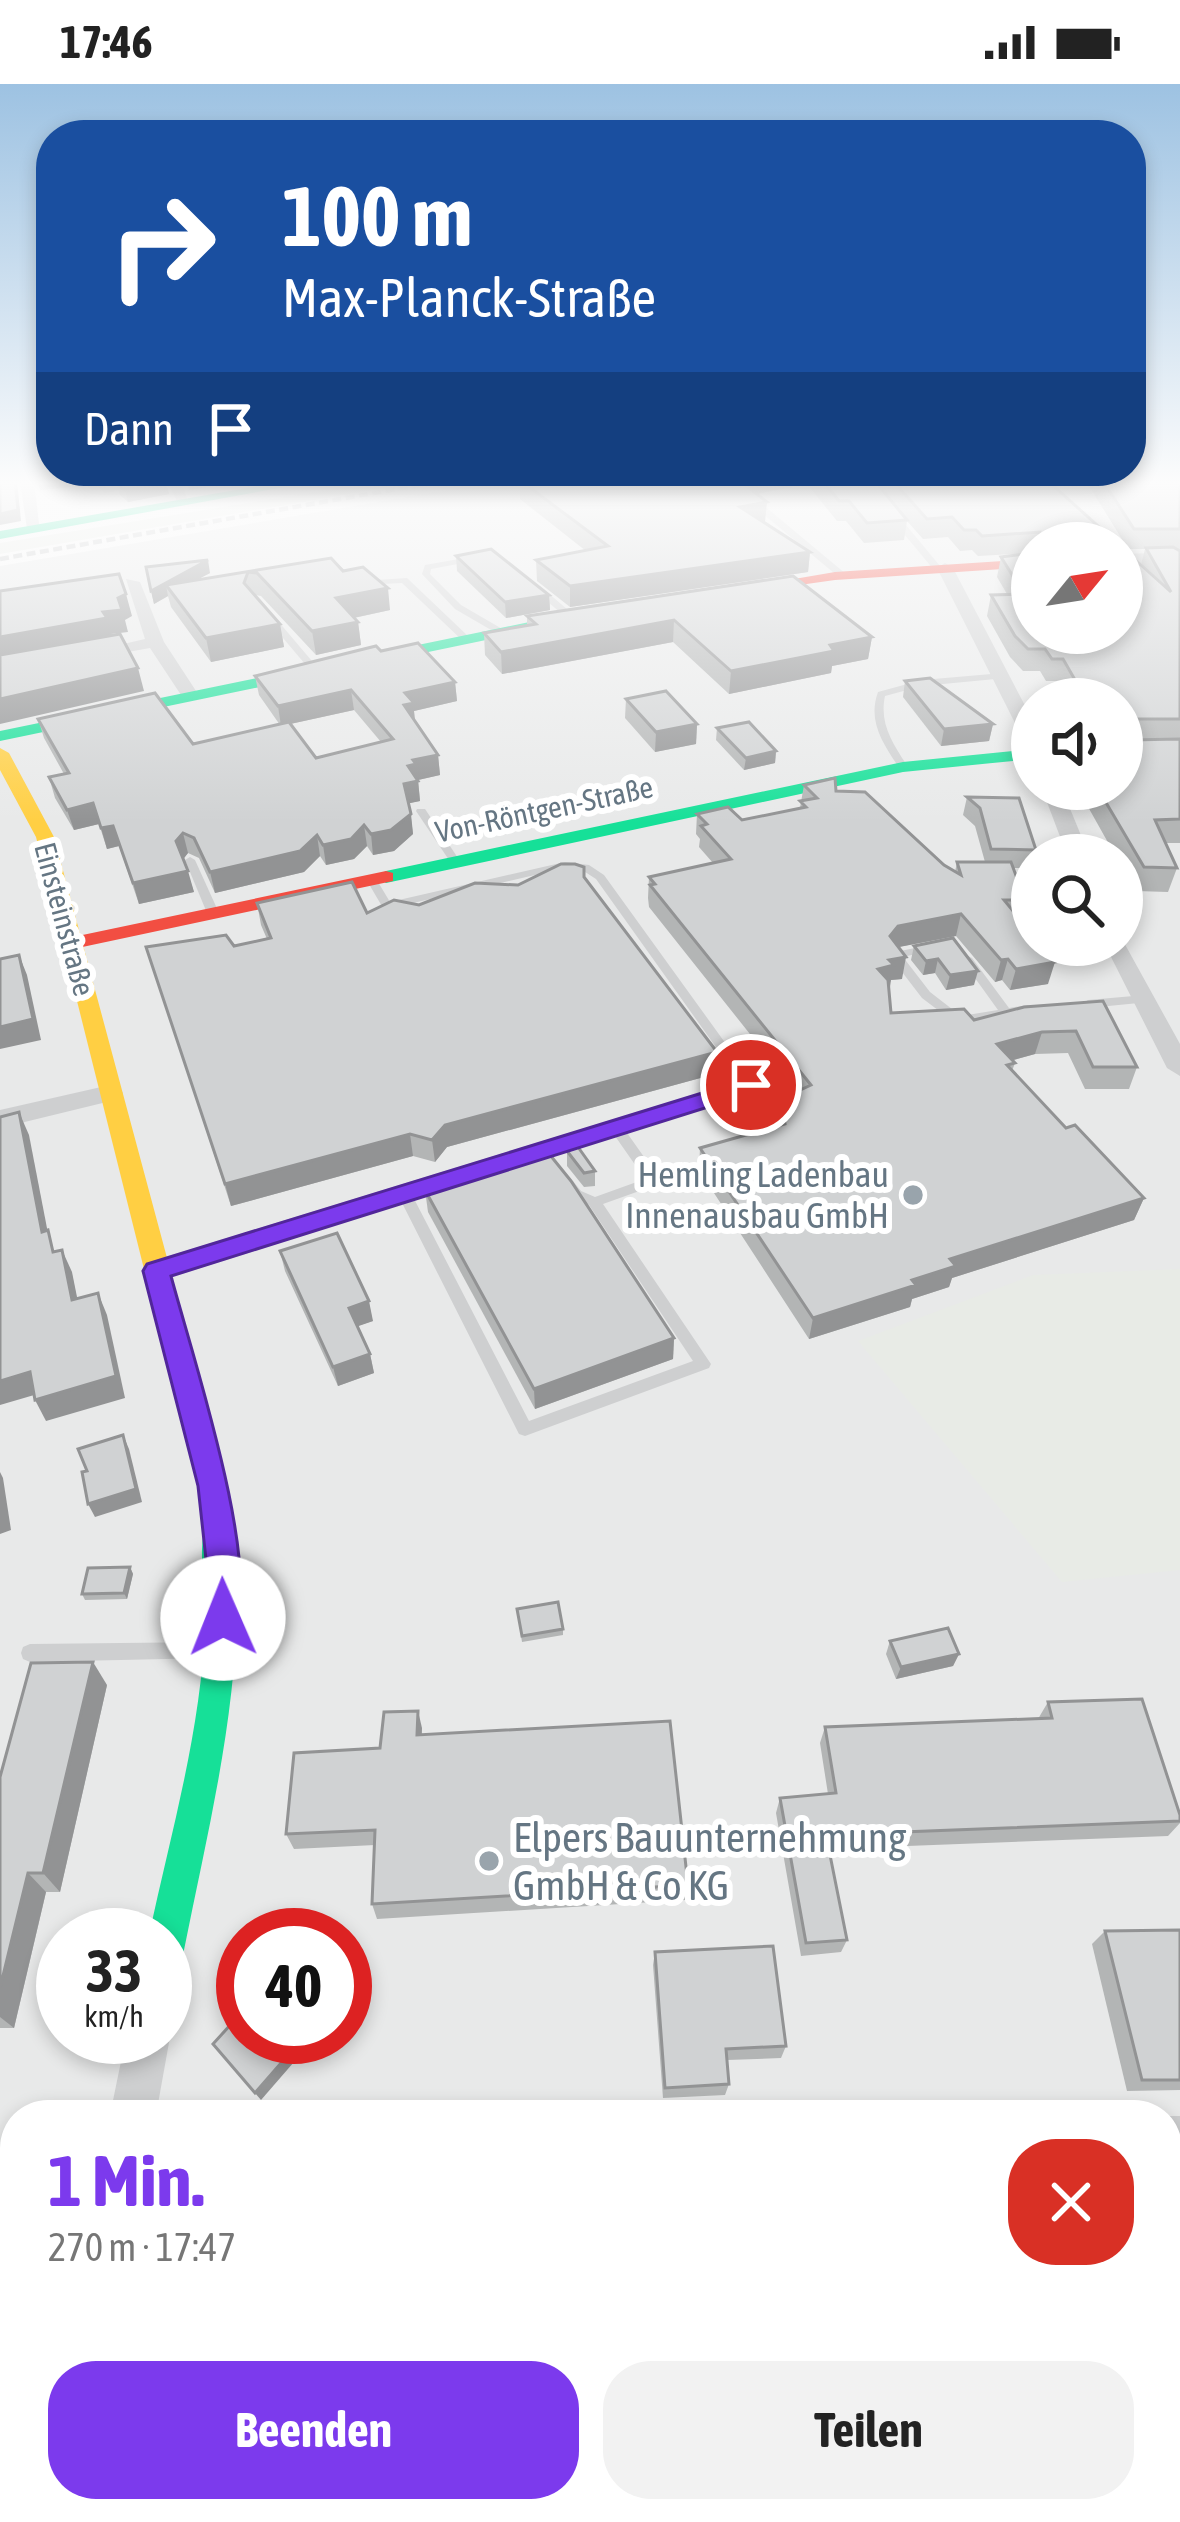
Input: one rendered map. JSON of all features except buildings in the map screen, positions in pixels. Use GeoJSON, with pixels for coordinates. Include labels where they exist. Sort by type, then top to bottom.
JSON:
{"type":"FeatureCollection","features":[{"type":"Feature","properties":{"kind":"street"},"geometry":{"type":"LineString","coordinates":[[137,595],[155,642],[189,694]]}},
{"type":"Feature","properties":{"kind":"street"},"geometry":{"type":"LineString","coordinates":[[957,595],[1011,691]]}},
{"type":"Feature","properties":{"kind":"street"},"geometry":{"type":"LineString","coordinates":[[0,736],[606,612]]}},
{"type":"Feature","properties":{"kind":"street"},"geometry":{"type":"LineString","coordinates":[[73,657],[155,642]]}},
{"type":"Feature","properties":{"kind":"street","name":"Einsteinstraße"},"geometry":{"type":"LineString","coordinates":[[0,753],[45,837],[213,1486],[225,1587],[220,1650],[173,1908]]}},
{"type":"Feature","properties":{"kind":"street","name":"Von-Röntgen-Straße"},"geometry":{"type":"LineString","coordinates":[[73,943],[903,766],[1011,756]]}},
{"type":"Feature","properties":{"kind":"street"},"geometry":{"type":"LineString","coordinates":[[1128,966],[1180,1068]]}},
{"type":"Feature","properties":{"kind":"street"},"geometry":{"type":"LineString","coordinates":[[156,1271],[751,1085]]}},
{"type":"Feature","properties":{"kind":"street"},"geometry":{"type":"LineString","coordinates":[[0,1120],[110,1094]]}},
{"type":"Feature","properties":{"kind":"street"},"geometry":{"type":"LineString","coordinates":[[136,2100],[143,2064]]}},
{"type":"Feature","properties":{"kind":"lane"},"geometry":{"type":"LineString","coordinates":[[420,595],[466,639]]}},
{"type":"Feature","properties":{"kind":"lane"},"geometry":{"type":"LineString","coordinates":[[446,595],[501,632]]}},
{"type":"Feature","properties":{"kind":"lane"},"geometry":{"type":"LineString","coordinates":[[545,595],[572,618]]}},
{"type":"Feature","properties":{"kind":"lane"},"geometry":{"type":"LineString","coordinates":[[255,601],[314,669]]}},
{"type":"Feature","properties":{"kind":"lane"},"geometry":{"type":"LineString","coordinates":[[903,766],[878,721],[881,694],[922,683],[1004,676]]}},
{"type":"Feature","properties":{"kind":"lane"},"geometry":{"type":"LineString","coordinates":[[421,811],[455,861]]}},
{"type":"Feature","properties":{"kind":"lane"},"geometry":{"type":"LineString","coordinates":[[190,860],[214,913]]}},
{"type":"Feature","properties":{"kind":"lane"},"geometry":{"type":"LineString","coordinates":[[371,879],[387,906],[565,865],[585,867],[600,877],[722,1047]]}},
{"type":"Feature","properties":{"kind":"lane"},"geometry":{"type":"LineString","coordinates":[[955,943],[1005,1011]]}},
{"type":"Feature","properties":{"kind":"lane"},"geometry":{"type":"LineString","coordinates":[[935,947],[895,955],[926,995],[958,1020],[1051,1006]]}},
{"type":"Feature","properties":{"kind":"lane"},"geometry":{"type":"LineString","coordinates":[[1075,1005],[1145,999]]}},
{"type":"Feature","properties":{"kind":"lane"},"geometry":{"type":"LineString","coordinates":[[594,1202],[654,1180],[615,1126]]}},
{"type":"Feature","properties":{"kind":"lane"},"geometry":{"type":"LineString","coordinates":[[404,1193],[525,1429],[703,1364],[594,1202],[577,1194],[542,1149]]}},
{"type":"Feature","properties":{"kind":"lane"},"geometry":{"type":"LineString","coordinates":[[30,1653],[220,1650]]}},
{"type":"Feature","properties":{"kind":"shaded area"},"geometry":{"type":"Polygon","coordinates":[[[0,595],[1011,595],[1011,654],[1143,654],[1143,595],[1180,595],[1180,2100],[0,2100],[0,595]]]}},
{"type":"Feature","properties":{"kind":"shaded area"},"geometry":{"type":"Polygon","coordinates":[[[1180,1269],[1180,1570],[1062,1582],[858,1341],[1033,1275],[1180,1269]]]}},
{"type":"Feature","properties":{"kind":"traffic: fast"},"geometry":{"type":"LineString","coordinates":[[0,736],[539,625]]}},
{"type":"Feature","properties":{"kind":"traffic: fast"},"geometry":{"type":"LineString","coordinates":[[386,877],[903,767],[1011,756]]}},
{"type":"Feature","properties":{"kind":"traffic: fast"},"geometry":{"type":"LineString","coordinates":[[174,1908],[216,1688],[222,1583],[218,1530]]}},
{"type":"Feature","properties":{"kind":"traffic: slow"},"geometry":{"type":"LineString","coordinates":[[0,753],[45,837],[213,1485],[218,1530]]}},
{"type":"Feature","properties":{"kind":"traffic: jam"},"geometry":{"type":"LineString","coordinates":[[73,943],[386,877]]}},
{"type":"Feature","properties":{"kind":"place","name":"Hemling Ladenbau Innenausbau GmbH"},"geometry":{"type":"Point","coordinates":[913,1195]}},
{"type":"Feature","properties":{"kind":"place","name":"Elpers Bauunternehmung GmbH & Co KG"},"geometry":{"type":"Point","coordinates":[489,1861]}},
{"type":"Feature","properties":{"kind":"route"},"geometry":{"type":"LineString","coordinates":[[223,1618],[225,1587],[213,1486],[156,1271],[751,1085]]}}]}
